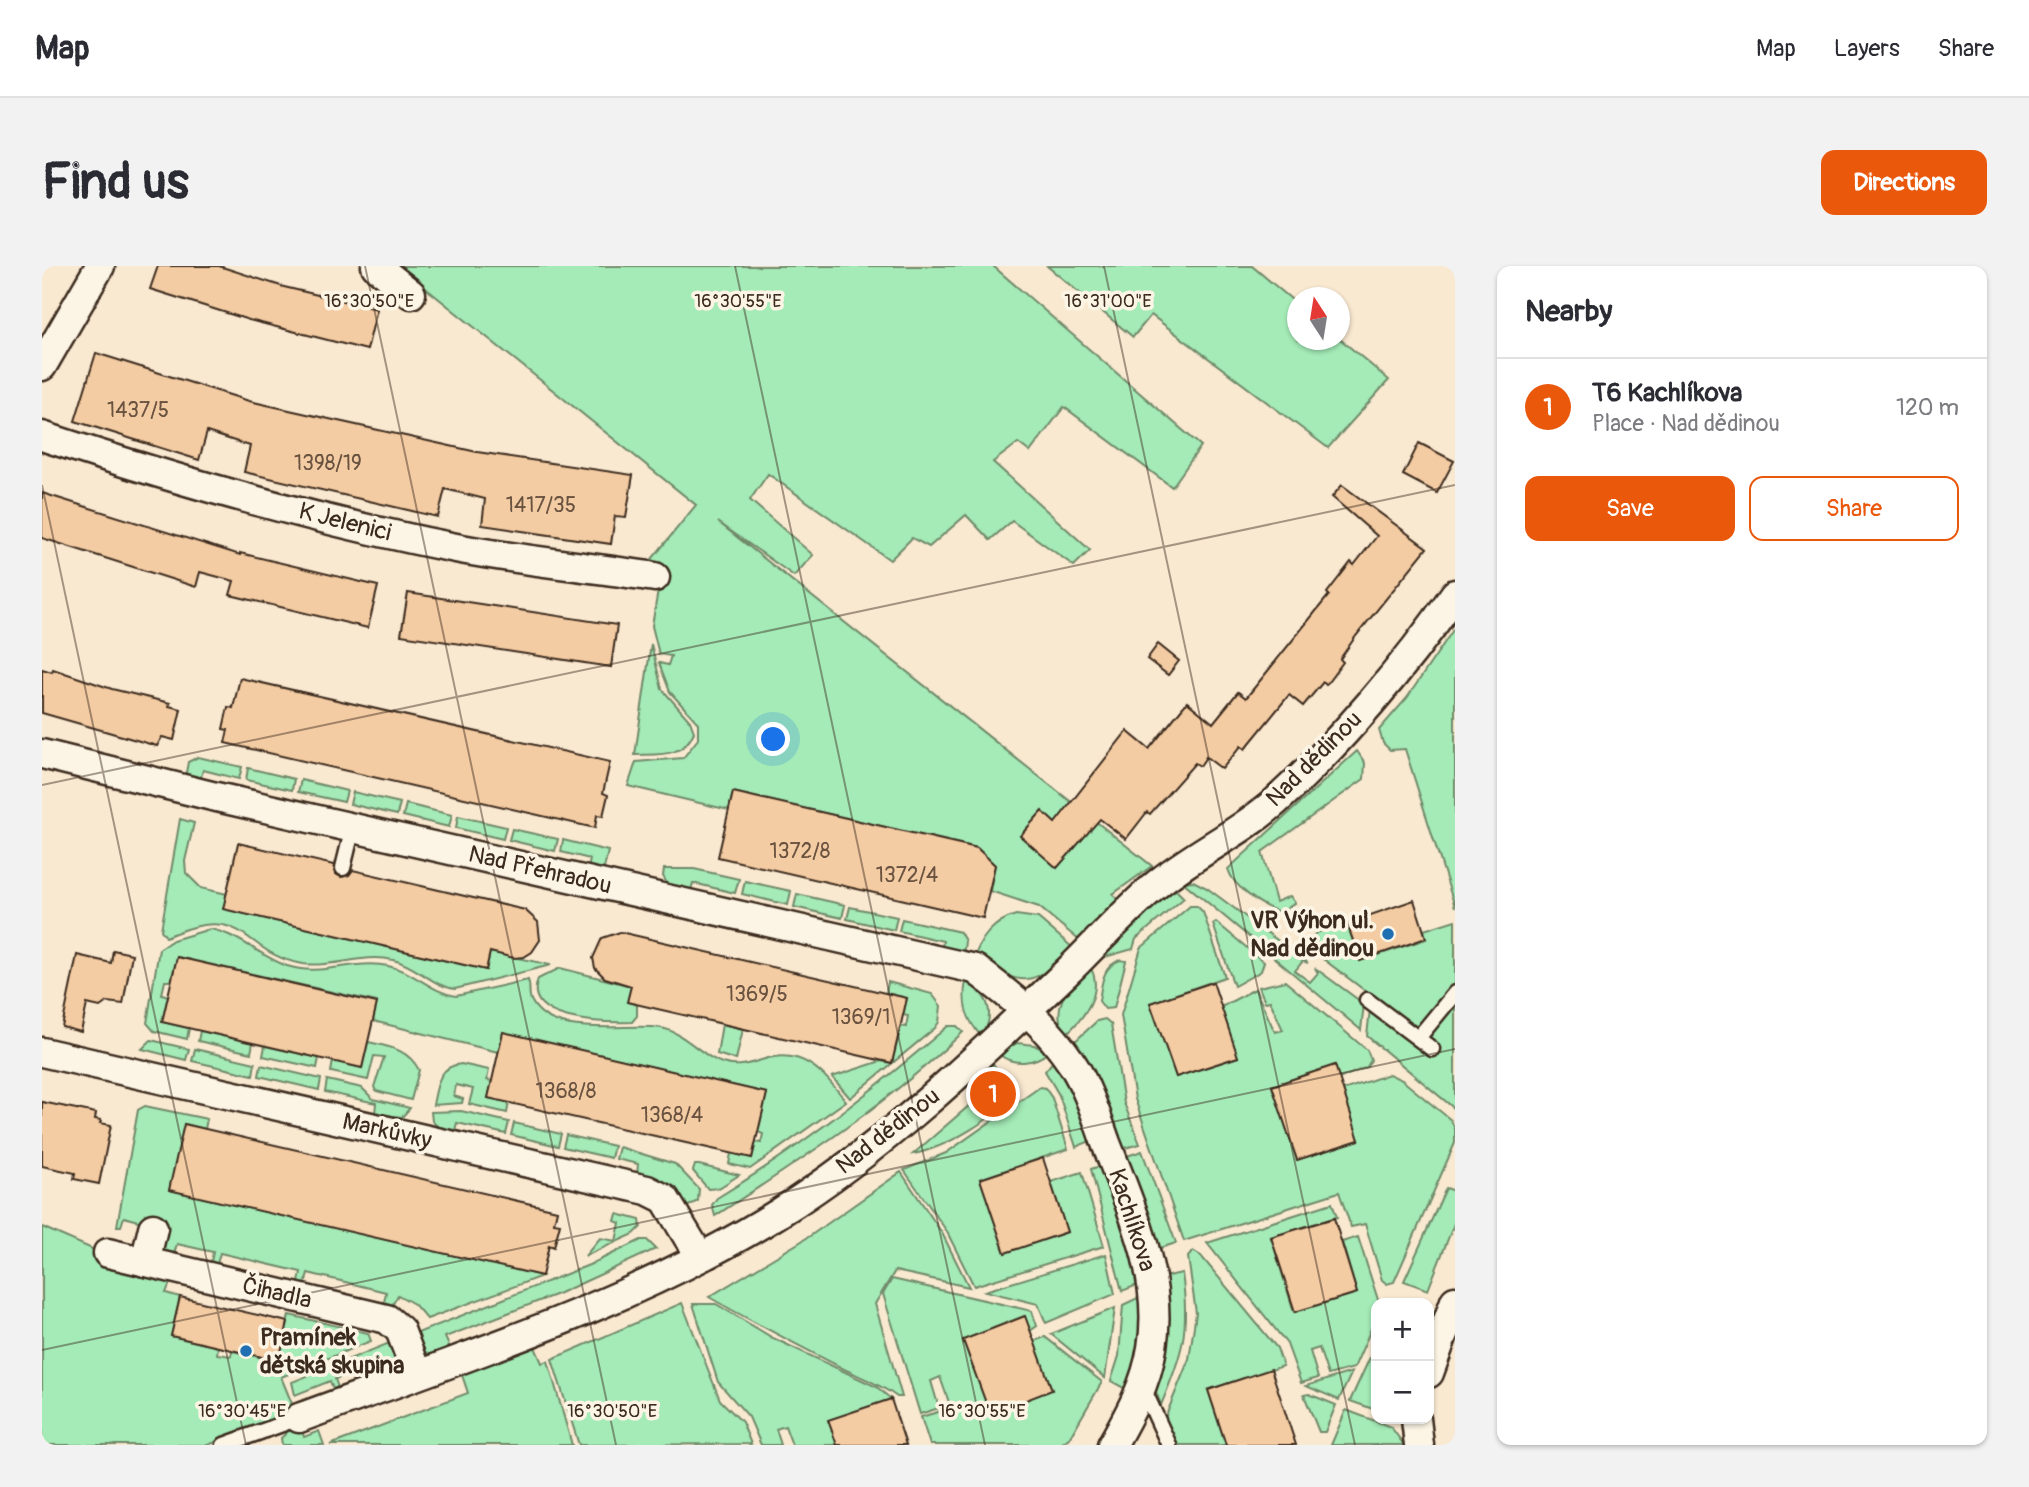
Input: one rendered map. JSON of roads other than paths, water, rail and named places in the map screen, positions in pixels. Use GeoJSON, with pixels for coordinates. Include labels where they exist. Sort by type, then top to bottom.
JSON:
{"type":"FeatureCollection","features":[{"type":"Feature","properties":{"kind":"street"},"geometry":{"type":"LineString","coordinates":[[42,366],[100,266]]}},
{"type":"Feature","properties":{"kind":"street"},"geometry":{"type":"LineString","coordinates":[[376,266],[411,294]]}},
{"type":"Feature","properties":{"kind":"street","name":"K Jelenici"},"geometry":{"type":"LineString","coordinates":[[42,436],[126,463],[333,520],[462,549],[655,578]]}},
{"type":"Feature","properties":{"kind":"street","name":"Nad dědinou"},"geometry":{"type":"LineString","coordinates":[[299,1418],[541,1327],[700,1257],[779,1213],[909,1116],[1028,1009],[1156,885],[1274,803],[1353,721],[1437,620],[1455,594]]}},
{"type":"Feature","properties":{"kind":"street","name":"Nad Přehradou"},"geometry":{"type":"LineString","coordinates":[[42,754],[975,969],[1028,1009]]}},
{"type":"Feature","properties":{"kind":"street","name":"Kachlíkova"},"geometry":{"type":"LineString","coordinates":[[1028,1009],[1073,1066],[1091,1103],[1138,1227],[1150,1270],[1155,1310],[1153,1348],[1143,1388],[1112,1445]]}},
{"type":"Feature","properties":{"kind":"street","name":"Markůvky"},"geometry":{"type":"LineString","coordinates":[[42,1052],[647,1190],[665,1199],[700,1257]]}},
{"type":"Feature","properties":{"kind":"street"},"geometry":{"type":"LineString","coordinates":[[145,1262],[153,1228]]}},
{"type":"Feature","properties":{"kind":"street","name":"Čihadla"},"geometry":{"type":"LineString","coordinates":[[108,1253],[387,1319],[400,1329],[417,1374]]}},
{"type":"Feature","properties":{"kind":"street"},"geometry":{"type":"LineString","coordinates":[[1433,1361],[1455,1301]]}},
{"type":"Feature","properties":{"kind":"street"},"geometry":{"type":"LineString","coordinates":[[1417,1424],[1419,1445]]}},
{"type":"Feature","properties":{"kind":"lane"},"geometry":{"type":"LineString","coordinates":[[343,868],[353,827]]}},
{"type":"Feature","properties":{"kind":"lane"},"geometry":{"type":"LineString","coordinates":[[1418,1038],[1455,993]]}},
{"type":"Feature","properties":{"kind":"lane"},"geometry":{"type":"LineString","coordinates":[[1367,1000],[1432,1049]]}},
{"type":"Feature","properties":{"kind":"lane"},"geometry":{"type":"LineString","coordinates":[[1143,1388],[1169,1445]]}},
{"type":"Feature","properties":{"kind":"lane"},"geometry":{"type":"LineString","coordinates":[[224,1445],[299,1418]]}},
{"type":"Feature","properties":{"kind":"place","name":"VR Výhon ul. Nad dědinou"},"geometry":{"type":"Point","coordinates":[1388,934]}},
{"type":"Feature","properties":{"kind":"place","name":"T6 Kachlíkova"},"geometry":{"type":"Point","coordinates":[993,1094]}},
{"type":"Feature","properties":{"kind":"place","name":"Pramínek dětská skupina"},"geometry":{"type":"Point","coordinates":[246,1351]}}]}
